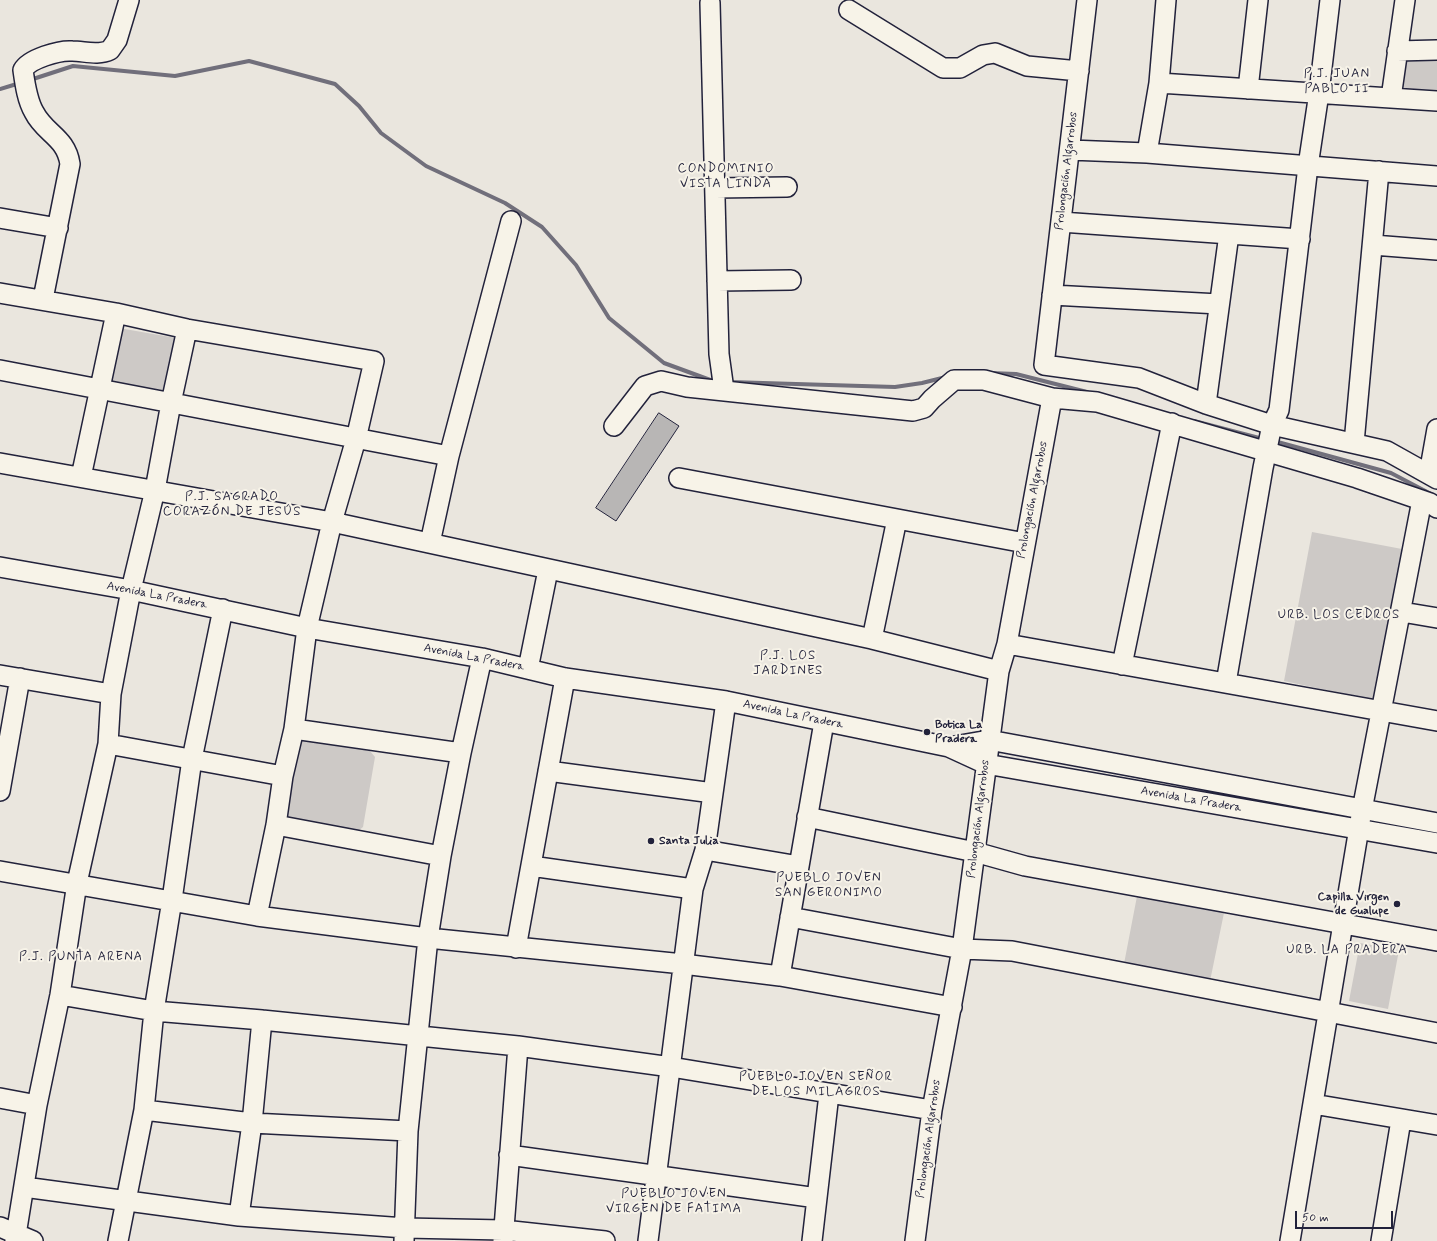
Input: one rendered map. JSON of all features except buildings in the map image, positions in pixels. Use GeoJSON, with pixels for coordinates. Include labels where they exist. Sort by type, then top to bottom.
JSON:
{"type":"FeatureCollection","features":[{"type":"Feature","properties":{"kind":"street"},"geometry":{"type":"LineString","coordinates":[[43,299],[70,164],[69,158],[60,140],[46,128],[33,112],[24,81],[24,68],[48,55],[71,51],[96,53],[110,50],[117,40],[128,0]]}},
{"type":"Feature","properties":{"kind":"street","name":"Prolongación Algarrobos"},"geometry":{"type":"LineString","coordinates":[[1087,0],[1044,365],[1139,378],[1206,404]]}},
{"type":"Feature","properties":{"kind":"street"},"geometry":{"type":"LineString","coordinates":[[1147,153],[1159,83],[1166,0]]}},
{"type":"Feature","properties":{"kind":"street"},"geometry":{"type":"LineString","coordinates":[[1248,89],[1258,0]]}},
{"type":"Feature","properties":{"kind":"street"},"geometry":{"type":"LineString","coordinates":[[1226,683],[1269,438],[1279,410],[1308,166],[1319,93],[1330,0]]}},
{"type":"Feature","properties":{"kind":"street"},"geometry":{"type":"LineString","coordinates":[[1391,98],[1405,0]]}},
{"type":"Feature","properties":{"kind":"street"},"geometry":{"type":"LineString","coordinates":[[710,3],[719,354],[724,385]]}},
{"type":"Feature","properties":{"kind":"street"},"geometry":{"type":"LineString","coordinates":[[849,10],[943,68],[960,68],[983,55],[995,53],[1027,66],[1079,71]]}},
{"type":"Feature","properties":{"kind":"street"},"geometry":{"type":"LineString","coordinates":[[1398,51],[1437,50]]}},
{"type":"Feature","properties":{"kind":"street"},"geometry":{"type":"LineString","coordinates":[[1159,83],[1437,101]]}},
{"type":"Feature","properties":{"kind":"street"},"geometry":{"type":"LineString","coordinates":[[1070,150],[1147,153],[1437,176]]}},
{"type":"Feature","properties":{"kind":"street"},"geometry":{"type":"LineString","coordinates":[[1354,443],[1380,171]]}},
{"type":"Feature","properties":{"kind":"street"},"geometry":{"type":"LineString","coordinates":[[715,188],[787,187]]}},
{"type":"Feature","properties":{"kind":"street"},"geometry":{"type":"LineString","coordinates":[[0,218],[58,228]]}},
{"type":"Feature","properties":{"kind":"street"},"geometry":{"type":"LineString","coordinates":[[430,543],[449,456],[511,221]]}},
{"type":"Feature","properties":{"kind":"street"},"geometry":{"type":"LineString","coordinates":[[1061,222],[1300,239]]}},
{"type":"Feature","properties":{"kind":"street"},"geometry":{"type":"LineString","coordinates":[[1229,234],[1206,404],[1269,438],[1357,478],[1429,504],[1402,612],[1362,810],[1290,1241]]}},
{"type":"Feature","properties":{"kind":"street"},"geometry":{"type":"LineString","coordinates":[[1373,245],[1437,250]]}},
{"type":"Feature","properties":{"kind":"street"},"geometry":{"type":"LineString","coordinates":[[717,281],[791,280]]}},
{"type":"Feature","properties":{"kind":"street"},"geometry":{"type":"LineString","coordinates":[[0,293],[43,299],[116,313],[187,329],[374,361],[356,439],[332,522],[307,628],[294,729],[283,776],[276,825],[256,916]]}},
{"type":"Feature","properties":{"kind":"street"},"geometry":{"type":"LineString","coordinates":[[1052,295],[1219,304]]}},
{"type":"Feature","properties":{"kind":"street"},"geometry":{"type":"LineString","coordinates":[[81,477],[116,313]]}},
{"type":"Feature","properties":{"kind":"street"},"geometry":{"type":"LineString","coordinates":[[16,1236],[37,1105],[60,995],[77,883],[108,744],[111,694],[131,590],[155,490],[171,403],[187,329]]}},
{"type":"Feature","properties":{"kind":"street"},"geometry":{"type":"LineString","coordinates":[[0,370],[449,456]]}},
{"type":"Feature","properties":{"kind":"street"},"geometry":{"type":"LineString","coordinates":[[614,426],[645,386],[661,381],[687,387],[724,385],[913,411],[924,408],[954,380],[984,380],[1052,398],[1097,402],[1172,423],[1269,438],[1354,443],[1387,451],[1433,476],[1437,429]]}},
{"type":"Feature","properties":{"kind":"street","name":"Prolongación Algarrobos"},"geometry":{"type":"LineString","coordinates":[[915,1241],[932,1110],[962,949],[999,671],[1007,644],[1052,398]]}},
{"type":"Feature","properties":{"kind":"street"},"geometry":{"type":"LineString","coordinates":[[1122,665],[1172,423]]}},
{"type":"Feature","properties":{"kind":"street"},"geometry":{"type":"LineString","coordinates":[[0,463],[332,522],[872,639],[999,671]]}},
{"type":"Feature","properties":{"kind":"street"},"geometry":{"type":"LineString","coordinates":[[679,478],[1025,543]]}},
{"type":"Feature","properties":{"kind":"street"},"geometry":{"type":"LineString","coordinates":[[872,639],[897,519]]}},
{"type":"Feature","properties":{"kind":"street","name":"Avenida La Pradera"},"geometry":{"type":"LineString","coordinates":[[0,567],[131,590],[307,628],[482,658],[565,678],[726,701],[949,747],[986,764],[1437,843]]}},
{"type":"Feature","properties":{"kind":"street"},"geometry":{"type":"LineString","coordinates":[[528,669],[548,570]]}},
{"type":"Feature","properties":{"kind":"street"},"geometry":{"type":"LineString","coordinates":[[118,1241],[144,1110],[154,1011],[172,900],[192,759],[223,609]]}},
{"type":"Feature","properties":{"kind":"street"},"geometry":{"type":"LineString","coordinates":[[1402,612],[1437,618]]}},
{"type":"Feature","properties":{"kind":"street"},"geometry":{"type":"LineString","coordinates":[[1007,644],[1437,721]]}},
{"type":"Feature","properties":{"kind":"street"},"geometry":{"type":"LineString","coordinates":[[404,1234],[408,1131],[428,938],[460,753],[482,658]]}},
{"type":"Feature","properties":{"kind":"street"},"geometry":{"type":"LineString","coordinates":[[0,675],[111,694]]}},
{"type":"Feature","properties":{"kind":"street"},"geometry":{"type":"LineString","coordinates":[[0,786],[20,678]]}},
{"type":"Feature","properties":{"kind":"street"},"geometry":{"type":"LineString","coordinates":[[516,948],[565,678]]}},
{"type":"Feature","properties":{"kind":"street"},"geometry":{"type":"LineString","coordinates":[[648,1241],[693,889],[705,850],[726,701]]}},
{"type":"Feature","properties":{"kind":"street"},"geometry":{"type":"LineString","coordinates":[[780,976],[824,722]]}},
{"type":"Feature","properties":{"kind":"street"},"geometry":{"type":"LineString","coordinates":[[294,729],[460,753]]}},
{"type":"Feature","properties":{"kind":"street","name":"Avenida La Pradera"},"geometry":{"type":"LineString","coordinates":[[949,747],[990,740],[1437,823]]}},
{"type":"Feature","properties":{"kind":"street"},"geometry":{"type":"LineString","coordinates":[[108,744],[283,776]]}},
{"type":"Feature","properties":{"kind":"street"},"geometry":{"type":"LineString","coordinates":[[548,771],[713,793]]}},
{"type":"Feature","properties":{"kind":"street"},"geometry":{"type":"LineString","coordinates":[[807,817],[975,852],[1025,866],[1437,941]]}},
{"type":"Feature","properties":{"kind":"street"},"geometry":{"type":"LineString","coordinates":[[276,825],[441,856]]}},
{"type":"Feature","properties":{"kind":"street"},"geometry":{"type":"LineString","coordinates":[[705,850],[799,866]]}},
{"type":"Feature","properties":{"kind":"street"},"geometry":{"type":"LineString","coordinates":[[531,866],[693,889]]}},
{"type":"Feature","properties":{"kind":"street"},"geometry":{"type":"LineString","coordinates":[[0,871],[77,883],[256,916],[428,938],[683,964],[780,976],[952,1007]]}},
{"type":"Feature","properties":{"kind":"street"},"geometry":{"type":"LineString","coordinates":[[790,917],[962,949],[1012,951],[1437,1033]]}},
{"type":"Feature","properties":{"kind":"street"},"geometry":{"type":"LineString","coordinates":[[60,995],[154,1011],[262,1020],[518,1046],[671,1067],[932,1110]]}},
{"type":"Feature","properties":{"kind":"street"},"geometry":{"type":"LineString","coordinates":[[238,1216],[252,1123],[262,1020]]}},
{"type":"Feature","properties":{"kind":"street"},"geometry":{"type":"LineString","coordinates":[[503,1236],[518,1046]]}},
{"type":"Feature","properties":{"kind":"street"},"geometry":{"type":"LineString","coordinates":[[812,1241],[829,1094]]}},
{"type":"Feature","properties":{"kind":"street"},"geometry":{"type":"LineString","coordinates":[[0,1098],[37,1105]]}},
{"type":"Feature","properties":{"kind":"street"},"geometry":{"type":"LineString","coordinates":[[1313,1104],[1437,1126]]}},
{"type":"Feature","properties":{"kind":"street"},"geometry":{"type":"LineString","coordinates":[[144,1110],[252,1123],[408,1131]]}},
{"type":"Feature","properties":{"kind":"street"},"geometry":{"type":"LineString","coordinates":[[1381,1241],[1401,1120]]}},
{"type":"Feature","properties":{"kind":"street"},"geometry":{"type":"LineString","coordinates":[[509,1155],[817,1198]]}},
{"type":"Feature","properties":{"kind":"street"},"geometry":{"type":"LineString","coordinates":[[24,1187],[238,1216],[404,1234],[503,1236],[605,1241]]}},
{"type":"Feature","properties":{"kind":"shaded area"},"geometry":{"type":"Polygon","coordinates":[[[1437,51],[1437,100],[1395,98],[1401,52],[1437,51]]]}},
{"type":"Feature","properties":{"kind":"shaded area"},"geometry":{"type":"Polygon","coordinates":[[[119,328],[176,338],[167,399],[108,387],[119,328]]]}},
{"type":"Feature","properties":{"kind":"shaded area"},"geometry":{"type":"Polygon","coordinates":[[[1312,532],[1402,549],[1373,700],[1284,681],[1312,532]]]}},
{"type":"Feature","properties":{"kind":"shaded area"},"geometry":{"type":"Polygon","coordinates":[[[305,738],[370,751],[375,757],[363,827],[358,831],[289,819],[287,814],[299,742],[305,738]]]}},
{"type":"Feature","properties":{"kind":"shaded area"},"geometry":{"type":"Polygon","coordinates":[[[1138,891],[1225,908],[1209,986],[1123,969],[1138,891]]]}},
{"type":"Feature","properties":{"kind":"shaded area"},"geometry":{"type":"Polygon","coordinates":[[[1360,943],[1399,950],[1388,1009],[1349,1001],[1360,943]]]}},
{"type":"Feature","properties":{"kind":"waterway"},"geometry":{"type":"LineString","coordinates":[[30,80],[73,66],[175,76],[249,61],[335,84],[359,106],[381,133],[426,166],[505,203],[542,227],[576,265],[609,318],[664,363],[713,381]]}},
{"type":"Feature","properties":{"kind":"waterway"},"geometry":{"type":"LineString","coordinates":[[0,89],[20,83]]}},
{"type":"Feature","properties":{"kind":"waterway"},"geometry":{"type":"LineString","coordinates":[[990,373],[1016,374],[1087,392]]}},
{"type":"Feature","properties":{"kind":"waterway"},"geometry":{"type":"LineString","coordinates":[[730,382],[895,387],[922,383],[946,377]]}},
{"type":"Feature","properties":{"kind":"waterway"},"geometry":{"type":"LineString","coordinates":[[1194,421],[1263,439]]}},
{"type":"Feature","properties":{"kind":"waterway"},"geometry":{"type":"LineString","coordinates":[[1274,441],[1391,473],[1431,494]]}},
{"type":"Feature","properties":{"kind":"place","name":"Botica La Pradera"},"geometry":{"type":"Point","coordinates":[927,732]}},
{"type":"Feature","properties":{"kind":"place","name":"Santa Julia"},"geometry":{"type":"Point","coordinates":[651,841]}},
{"type":"Feature","properties":{"kind":"place","name":"Capilla Virgen de Gualupe"},"geometry":{"type":"Point","coordinates":[1397,904]}},
{"type":"Feature","properties":{"kind":"district","name":"P.J. JUAN PABLO II"},"geometry":{"type":"Point","coordinates":[1337,82]}},
{"type":"Feature","properties":{"kind":"district","name":"CONDOMINIO VISTA LINDA"},"geometry":{"type":"Point","coordinates":[726,176]}},
{"type":"Feature","properties":{"kind":"district","name":"P.J. SAGRADO CORAZÓN DE JESÚS"},"geometry":{"type":"Point","coordinates":[232,504]}},
{"type":"Feature","properties":{"kind":"district","name":"URB. LOS CEDROS"},"geometry":{"type":"Point","coordinates":[1339,615]}},
{"type":"Feature","properties":{"kind":"district","name":"P.J. LOS JARDINES"},"geometry":{"type":"Point","coordinates":[788,664]}},
{"type":"Feature","properties":{"kind":"district","name":"PUEBLO JOVEN SAN GERONIMO"},"geometry":{"type":"Point","coordinates":[829,886]}},
{"type":"Feature","properties":{"kind":"district","name":"URB. LA PRADERA"},"geometry":{"type":"Point","coordinates":[1347,950]}},
{"type":"Feature","properties":{"kind":"district","name":"P.J. PUNTA ARENA"},"geometry":{"type":"Point","coordinates":[81,957]}},
{"type":"Feature","properties":{"kind":"district","name":"PUEBLO JOVEN SEÑOR DE LOS MILAGROS"},"geometry":{"type":"Point","coordinates":[816,1084]}},
{"type":"Feature","properties":{"kind":"district","name":"PUEBLO JOVEN VIRGEN DE FATIMA"},"geometry":{"type":"Point","coordinates":[674,1202]}}]}
